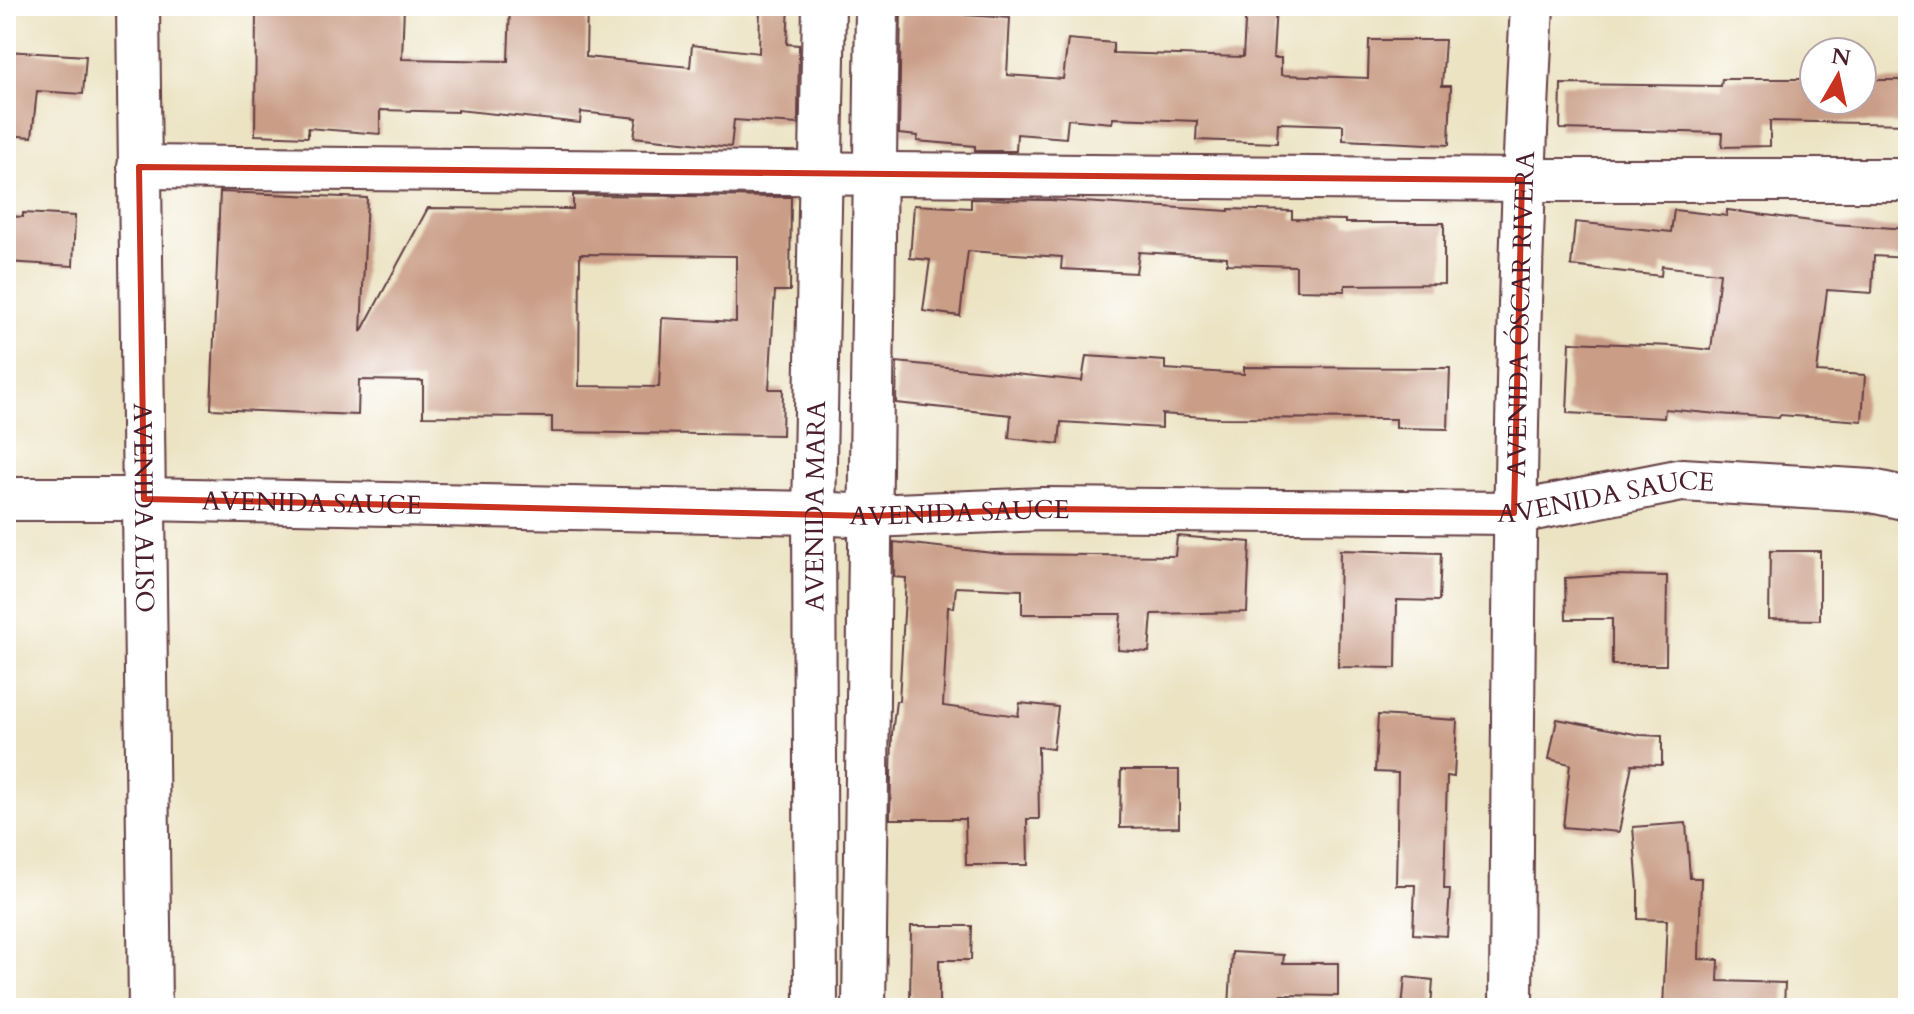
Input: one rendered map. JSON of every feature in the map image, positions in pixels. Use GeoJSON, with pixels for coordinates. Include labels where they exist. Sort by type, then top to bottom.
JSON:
{"type":"FeatureCollection","features":[{"type":"Feature","properties":{"kind":"street","name":"AVENIDA ALISO"},"geometry":{"type":"LineString","coordinates":[[138,6],[150,1008]]}},
{"type":"Feature","properties":{"kind":"street","name":"AVENIDA MARA"},"geometry":{"type":"LineString","coordinates":[[816,1008],[814,513],[824,6]]}},
{"type":"Feature","properties":{"kind":"street","name":"AVENIDA MARA"},"geometry":{"type":"LineString","coordinates":[[864,1008],[877,6]]}},
{"type":"Feature","properties":{"kind":"street","name":"AVENIDA ÓSCAR RIVERA"},"geometry":{"type":"LineString","coordinates":[[1511,1008],[1514,513],[1522,180],[1532,6]]}},
{"type":"Feature","properties":{"kind":"street"},"geometry":{"type":"LineString","coordinates":[[139,167],[1522,180],[1908,180]]}},
{"type":"Feature","properties":{"kind":"street","name":"AVENIDA SAUCE"},"geometry":{"type":"LineString","coordinates":[[6,499],[144,499],[870,516],[1043,509],[1514,513],[1682,480],[1872,491],[1908,499]]}},
{"type":"Feature","properties":{"kind":"highlighted area"},"geometry":{"type":"Polygon","coordinates":[[[139,167],[1522,180],[1514,513],[1043,509],[870,516],[144,499],[139,167]]]}},
{"type":"Feature","properties":{"kind":"building"},"geometry":{"type":"Polygon","coordinates":[[[256,6],[404,6],[402,59],[508,61],[510,6],[587,6],[586,57],[690,67],[692,45],[759,53],[760,6],[789,6],[787,44],[799,45],[798,124],[734,120],[731,147],[634,137],[637,118],[581,112],[580,123],[458,110],[380,110],[380,134],[308,128],[308,137],[255,135],[256,6]]]}},
{"type":"Feature","properties":{"kind":"building"},"geometry":{"type":"Polygon","coordinates":[[[901,6],[967,6],[966,15],[1010,18],[1007,75],[1063,79],[1068,39],[1113,43],[1113,53],[1243,57],[1246,6],[1276,6],[1273,58],[1281,58],[1281,75],[1368,78],[1369,40],[1445,40],[1442,86],[1451,86],[1449,145],[1343,140],[1343,125],[1278,123],[1277,143],[1196,140],[1197,121],[1113,118],[1112,123],[1068,119],[1066,138],[1017,134],[1016,151],[975,151],[975,146],[917,141],[918,136],[899,134],[901,6]]]}},
{"type":"Feature","properties":{"kind":"building"},"geometry":{"type":"Polygon","coordinates":[[[6,51],[86,56],[83,94],[37,91],[32,137],[6,135],[6,51]]]}},
{"type":"Feature","properties":{"kind":"building"},"geometry":{"type":"Polygon","coordinates":[[[1722,79],[1798,79],[1798,116],[1878,116],[1878,80],[1908,80],[1908,124],[1770,121],[1770,146],[1722,147],[1723,133],[1560,129],[1561,84],[1721,86],[1722,79]]]}},
{"type":"Feature","properties":{"kind":"building"},"geometry":{"type":"Polygon","coordinates":[[[220,192],[367,198],[361,332],[428,208],[573,209],[573,195],[791,197],[790,291],[775,291],[769,389],[783,389],[782,435],[552,432],[552,417],[423,416],[423,381],[359,380],[358,415],[211,409],[220,192]],[[580,254],[579,386],[659,387],[662,318],[736,322],[736,256],[580,254]]]}},
{"type":"Feature","properties":{"kind":"building"},"geometry":{"type":"Polygon","coordinates":[[[971,199],[1292,211],[1292,219],[1345,220],[1345,223],[1444,223],[1444,284],[1345,285],[1345,291],[1296,290],[1296,266],[1227,264],[1227,257],[1139,252],[1136,273],[1061,269],[1062,257],[968,251],[960,316],[923,311],[930,260],[910,258],[914,205],[971,208],[971,199]]]}},
{"type":"Feature","properties":{"kind":"building"},"geometry":{"type":"Polygon","coordinates":[[[1674,210],[1727,216],[1727,210],[1834,224],[1908,229],[1908,258],[1874,256],[1872,293],[1827,290],[1817,372],[1865,375],[1862,421],[1665,409],[1664,418],[1567,413],[1570,342],[1711,350],[1720,273],[1662,266],[1661,276],[1571,266],[1575,222],[1671,232],[1674,210]]]}},
{"type":"Feature","properties":{"kind":"building"},"geometry":{"type":"Polygon","coordinates":[[[23,213],[75,216],[73,266],[6,262],[6,216],[23,217],[23,213]]]}},
{"type":"Feature","properties":{"kind":"building"},"geometry":{"type":"Polygon","coordinates":[[[1086,356],[1165,361],[1165,369],[1244,374],[1244,367],[1450,368],[1448,429],[1396,428],[1396,419],[1219,418],[1162,414],[1162,428],[1061,422],[1059,444],[1009,438],[1011,415],[896,403],[897,362],[1082,381],[1086,356]]]}},
{"type":"Feature","properties":{"kind":"building"},"geometry":{"type":"Polygon","coordinates":[[[1177,536],[1250,542],[1247,612],[1152,614],[1149,652],[1118,650],[1121,614],[1022,614],[1022,590],[956,587],[954,608],[948,607],[943,706],[1018,716],[1020,703],[1058,707],[1053,749],[1038,747],[1039,819],[1027,819],[1028,865],[966,865],[965,819],[890,819],[892,734],[896,701],[899,701],[906,578],[894,577],[894,542],[1002,554],[1175,556],[1177,536]]]}},
{"type":"Feature","properties":{"kind":"building"},"geometry":{"type":"Polygon","coordinates":[[[1340,550],[1441,553],[1439,601],[1397,600],[1396,668],[1338,667],[1340,550]]]}},
{"type":"Feature","properties":{"kind":"building"},"geometry":{"type":"Polygon","coordinates":[[[1770,551],[1820,551],[1820,620],[1769,619],[1770,551]]]}},
{"type":"Feature","properties":{"kind":"building"},"geometry":{"type":"Polygon","coordinates":[[[1667,576],[1666,665],[1612,665],[1612,619],[1566,619],[1565,578],[1667,576]]]}},
{"type":"Feature","properties":{"kind":"building"},"geometry":{"type":"Polygon","coordinates":[[[1378,715],[1457,720],[1454,777],[1447,776],[1444,889],[1450,889],[1447,936],[1413,934],[1415,885],[1396,885],[1398,773],[1375,772],[1378,715]]]}},
{"type":"Feature","properties":{"kind":"building"},"geometry":{"type":"Polygon","coordinates":[[[1557,719],[1640,735],[1662,736],[1662,765],[1632,764],[1619,832],[1563,827],[1570,764],[1549,759],[1557,719]]]}},
{"type":"Feature","properties":{"kind":"building"},"geometry":{"type":"Polygon","coordinates":[[[1121,770],[1179,770],[1179,827],[1120,828],[1121,770]]]}},
{"type":"Feature","properties":{"kind":"building"},"geometry":{"type":"Polygon","coordinates":[[[1686,823],[1690,878],[1701,878],[1699,959],[1719,960],[1718,981],[1785,983],[1784,1008],[1663,1008],[1667,920],[1638,919],[1633,827],[1686,823]]]}},
{"type":"Feature","properties":{"kind":"building"},"geometry":{"type":"Polygon","coordinates":[[[911,926],[972,926],[971,960],[939,960],[939,1005],[910,1005],[911,926]]]}},
{"type":"Feature","properties":{"kind":"building"},"geometry":{"type":"Polygon","coordinates":[[[1232,952],[1284,955],[1283,963],[1338,963],[1338,996],[1281,995],[1281,1008],[1229,1008],[1232,952]]]}},
{"type":"Feature","properties":{"kind":"building"},"geometry":{"type":"Polygon","coordinates":[[[1405,977],[1433,980],[1431,1008],[1402,1008],[1405,977]]]}}]}
